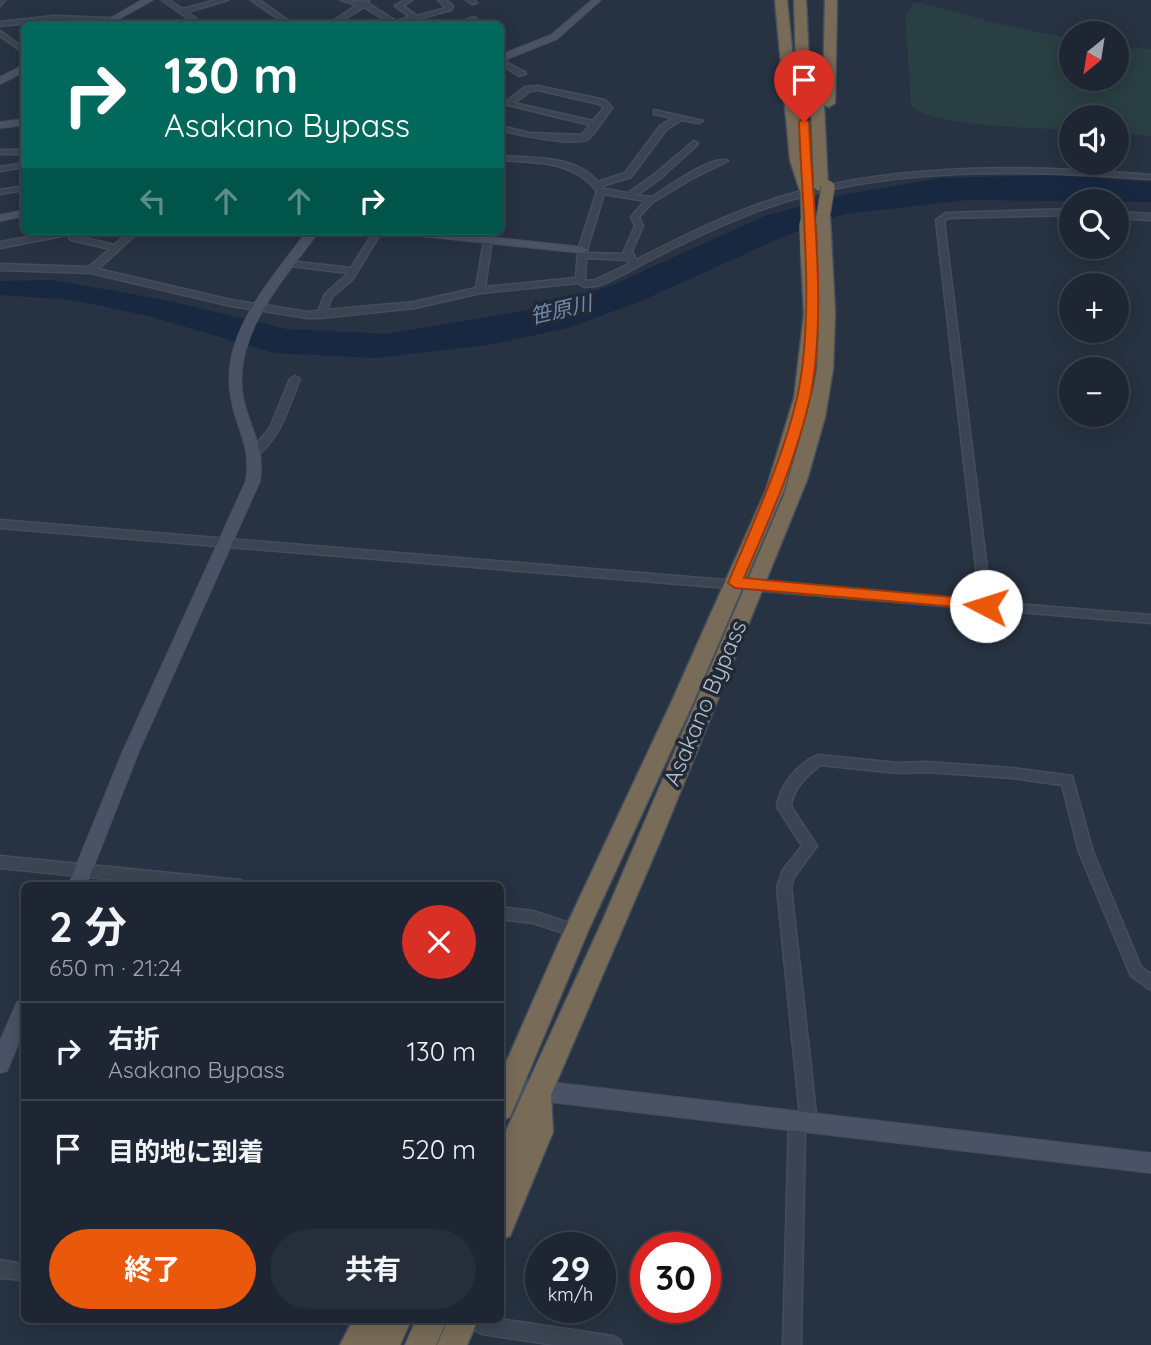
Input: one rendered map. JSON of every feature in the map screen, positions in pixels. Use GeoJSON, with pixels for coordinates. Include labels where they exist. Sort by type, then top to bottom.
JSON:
{"type":"FeatureCollection","features":[{"type":"Feature","properties":{"kind":"highway"},"geometry":{"type":"LineString","coordinates":[[781,0],[795,148],[819,189]]}},
{"type":"Feature","properties":{"kind":"highway","name":"Asakano Bypass"},"geometry":{"type":"LineString","coordinates":[[800,0],[823,217],[817,253]]}},
{"type":"Feature","properties":{"kind":"highway","name":"Asakano Bypass"},"geometry":{"type":"LineString","coordinates":[[504,1168],[541,1091],[745,584],[803,398],[817,253],[819,189],[812,0]]}},
{"type":"Feature","properties":{"kind":"highway"},"geometry":{"type":"LineString","coordinates":[[819,189],[831,0]]}},
{"type":"Feature","properties":{"kind":"highway","name":"Asakano Bypass"},"geometry":{"type":"LineString","coordinates":[[504,1095],[576,931],[745,584]]}},
{"type":"Feature","properties":{"kind":"highway"},"geometry":{"type":"LineString","coordinates":[[504,1216],[539,1132],[541,1091]]}},
{"type":"Feature","properties":{"kind":"highway"},"geometry":{"type":"LineString","coordinates":[[355,1345],[368,1323]]}},
{"type":"Feature","properties":{"kind":"highway"},"geometry":{"type":"LineString","coordinates":[[384,1345],[395,1323]]}},
{"type":"Feature","properties":{"kind":"highway"},"geometry":{"type":"LineString","coordinates":[[420,1345],[431,1323]]}},
{"type":"Feature","properties":{"kind":"highway"},"geometry":{"type":"LineString","coordinates":[[452,1345],[471,1323]]}},
{"type":"Feature","properties":{"kind":"street"},"geometry":{"type":"LineString","coordinates":[[110,21],[149,0]]}},
{"type":"Feature","properties":{"kind":"street"},"geometry":{"type":"LineString","coordinates":[[165,0],[196,21]]}},
{"type":"Feature","properties":{"kind":"street"},"geometry":{"type":"LineString","coordinates":[[180,10],[225,0]]}},
{"type":"Feature","properties":{"kind":"street"},"geometry":{"type":"LineString","coordinates":[[254,0],[286,21]]}},
{"type":"Feature","properties":{"kind":"street"},"geometry":{"type":"LineString","coordinates":[[344,0],[367,2],[391,21]]}},
{"type":"Feature","properties":{"kind":"street"},"geometry":{"type":"LineString","coordinates":[[409,0],[398,5],[416,18]]}},
{"type":"Feature","properties":{"kind":"street"},"geometry":{"type":"LineString","coordinates":[[406,21],[451,7],[441,0]]}},
{"type":"Feature","properties":{"kind":"street"},"geometry":{"type":"LineString","coordinates":[[504,58],[554,37],[597,0]]}},
{"type":"Feature","properties":{"kind":"street"},"geometry":{"type":"LineString","coordinates":[[337,21],[367,2]]}},
{"type":"Feature","properties":{"kind":"street"},"geometry":{"type":"LineString","coordinates":[[27,21],[54,18],[94,21]]}},
{"type":"Feature","properties":{"kind":"street"},"geometry":{"type":"LineString","coordinates":[[467,21],[474,19]]}},
{"type":"Feature","properties":{"kind":"street"},"geometry":{"type":"LineString","coordinates":[[0,24],[21,22]]}},
{"type":"Feature","properties":{"kind":"street"},"geometry":{"type":"LineString","coordinates":[[0,33],[21,49]]}},
{"type":"Feature","properties":{"kind":"street"},"geometry":{"type":"LineString","coordinates":[[504,63],[522,74]]}},
{"type":"Feature","properties":{"kind":"street"},"geometry":{"type":"LineString","coordinates":[[0,81],[21,70]]}},
{"type":"Feature","properties":{"kind":"street"},"geometry":{"type":"LineString","coordinates":[[504,103],[528,89],[538,88],[605,103],[608,108],[584,137],[576,139],[530,135],[504,129]]}},
{"type":"Feature","properties":{"kind":"street"},"geometry":{"type":"LineString","coordinates":[[504,103],[595,124]]}},
{"type":"Feature","properties":{"kind":"street"},"geometry":{"type":"LineString","coordinates":[[657,112],[699,121]]}},
{"type":"Feature","properties":{"kind":"street"},"geometry":{"type":"LineString","coordinates":[[599,188],[628,175],[663,128],[680,117]]}},
{"type":"Feature","properties":{"kind":"street"},"geometry":{"type":"LineString","coordinates":[[0,125],[21,122]]}},
{"type":"Feature","properties":{"kind":"street"},"geometry":{"type":"LineString","coordinates":[[631,195],[658,176],[694,143]]}},
{"type":"Feature","properties":{"kind":"street"},"geometry":{"type":"LineString","coordinates":[[0,152],[21,152]]}},
{"type":"Feature","properties":{"kind":"street"},"geometry":{"type":"LineString","coordinates":[[504,158],[564,163],[581,170],[599,188],[651,200]]}},
{"type":"Feature","properties":{"kind":"street"},"geometry":{"type":"LineString","coordinates":[[632,261],[628,249],[639,226],[635,217],[651,200],[688,177],[724,161]]}},
{"type":"Feature","properties":{"kind":"street"},"geometry":{"type":"LineString","coordinates":[[0,169],[21,166]]}},
{"type":"Feature","properties":{"kind":"street"},"geometry":{"type":"LineString","coordinates":[[0,267],[91,270],[217,300],[293,314],[321,315],[414,305],[480,290],[580,280],[584,284],[597,283],[632,261],[747,213],[790,198],[842,186],[919,175],[990,170],[1151,177]]}},
{"type":"Feature","properties":{"kind":"street"},"geometry":{"type":"LineString","coordinates":[[0,192],[21,188]]}},
{"type":"Feature","properties":{"kind":"street"},"geometry":{"type":"LineString","coordinates":[[580,280],[582,253],[599,188]]}},
{"type":"Feature","properties":{"kind":"street"},"geometry":{"type":"LineString","coordinates":[[986,606],[940,220],[946,216],[1059,212]]}},
{"type":"Feature","properties":{"kind":"street"},"geometry":{"type":"LineString","coordinates":[[0,218],[21,214]]}},
{"type":"Feature","properties":{"kind":"street"},"geometry":{"type":"LineString","coordinates":[[1129,216],[1151,217]]}},
{"type":"Feature","properties":{"kind":"street"},"geometry":{"type":"LineString","coordinates":[[0,245],[53,235]]}},
{"type":"Feature","properties":{"kind":"street"},"geometry":{"type":"LineString","coordinates":[[72,235],[74,238],[115,248]]}},
{"type":"Feature","properties":{"kind":"street"},"geometry":{"type":"LineString","coordinates":[[91,270],[130,235]]}},
{"type":"Feature","properties":{"kind":"street"},"geometry":{"type":"LineString","coordinates":[[78,882],[131,751],[253,481],[256,451],[237,398],[234,375],[240,344],[260,307],[310,235]]}},
{"type":"Feature","properties":{"kind":"street"},"geometry":{"type":"LineString","coordinates":[[321,315],[328,296],[346,281],[376,235]]}},
{"type":"Feature","properties":{"kind":"street"},"geometry":{"type":"LineString","coordinates":[[440,235],[632,261]]}},
{"type":"Feature","properties":{"kind":"street"},"geometry":{"type":"LineString","coordinates":[[480,290],[488,240]]}},
{"type":"Feature","properties":{"kind":"street"},"geometry":{"type":"LineString","coordinates":[[291,264],[353,271]]}},
{"type":"Feature","properties":{"kind":"street"},"geometry":{"type":"LineString","coordinates":[[256,451],[276,421],[295,379]]}},
{"type":"Feature","properties":{"kind":"street"},"geometry":{"type":"LineString","coordinates":[[0,524],[1151,619]]}},
{"type":"Feature","properties":{"kind":"street"},"geometry":{"type":"LineString","coordinates":[[792,1345],[803,1123],[784,887],[788,874],[810,846],[784,807],[789,788],[818,760],[898,768],[926,767],[1012,773],[1067,780],[1086,852],[1136,971],[1151,983]]}},
{"type":"Feature","properties":{"kind":"street"},"geometry":{"type":"LineString","coordinates":[[0,862],[201,882]]}},
{"type":"Feature","properties":{"kind":"street"},"geometry":{"type":"LineString","coordinates":[[504,913],[533,917],[576,931]]}},
{"type":"Feature","properties":{"kind":"street"},"geometry":{"type":"LineString","coordinates":[[0,1064],[21,1016]]}},
{"type":"Feature","properties":{"kind":"street"},"geometry":{"type":"LineString","coordinates":[[504,1097],[541,1091],[1151,1163]]}},
{"type":"Feature","properties":{"kind":"street"},"geometry":{"type":"LineString","coordinates":[[0,1269],[21,1272]]}},
{"type":"Feature","properties":{"kind":"street"},"geometry":{"type":"LineString","coordinates":[[478,1323],[613,1345]]}},
{"type":"Feature","properties":{"kind":"green space"},"geometry":{"type":"Polygon","coordinates":[[[913,3],[921,3],[1059,36],[1059,91],[1129,91],[1129,48],[1151,49],[1151,136],[1129,134],[1129,105],[1059,105],[1059,129],[963,122],[923,113],[911,106],[905,15],[913,3]]]}},
{"type":"Feature","properties":{"kind":"water","name":"笹原川"},"geometry":{"type":"Polygon","coordinates":[[[1055,175],[1151,182],[1151,202],[1129,202],[1129,189],[1059,189],[1059,201],[967,200],[844,214],[778,239],[641,301],[568,328],[488,345],[375,358],[274,353],[149,316],[73,300],[0,295],[0,281],[52,280],[165,300],[286,329],[387,334],[547,307],[610,286],[767,215],[847,194],[940,178],[1055,175]]]}},
{"type":"Feature","properties":{"kind":"route"},"geometry":{"type":"LineString","coordinates":[[804,122],[812,314],[803,398],[775,490],[735,583],[986,606]]}}]}
